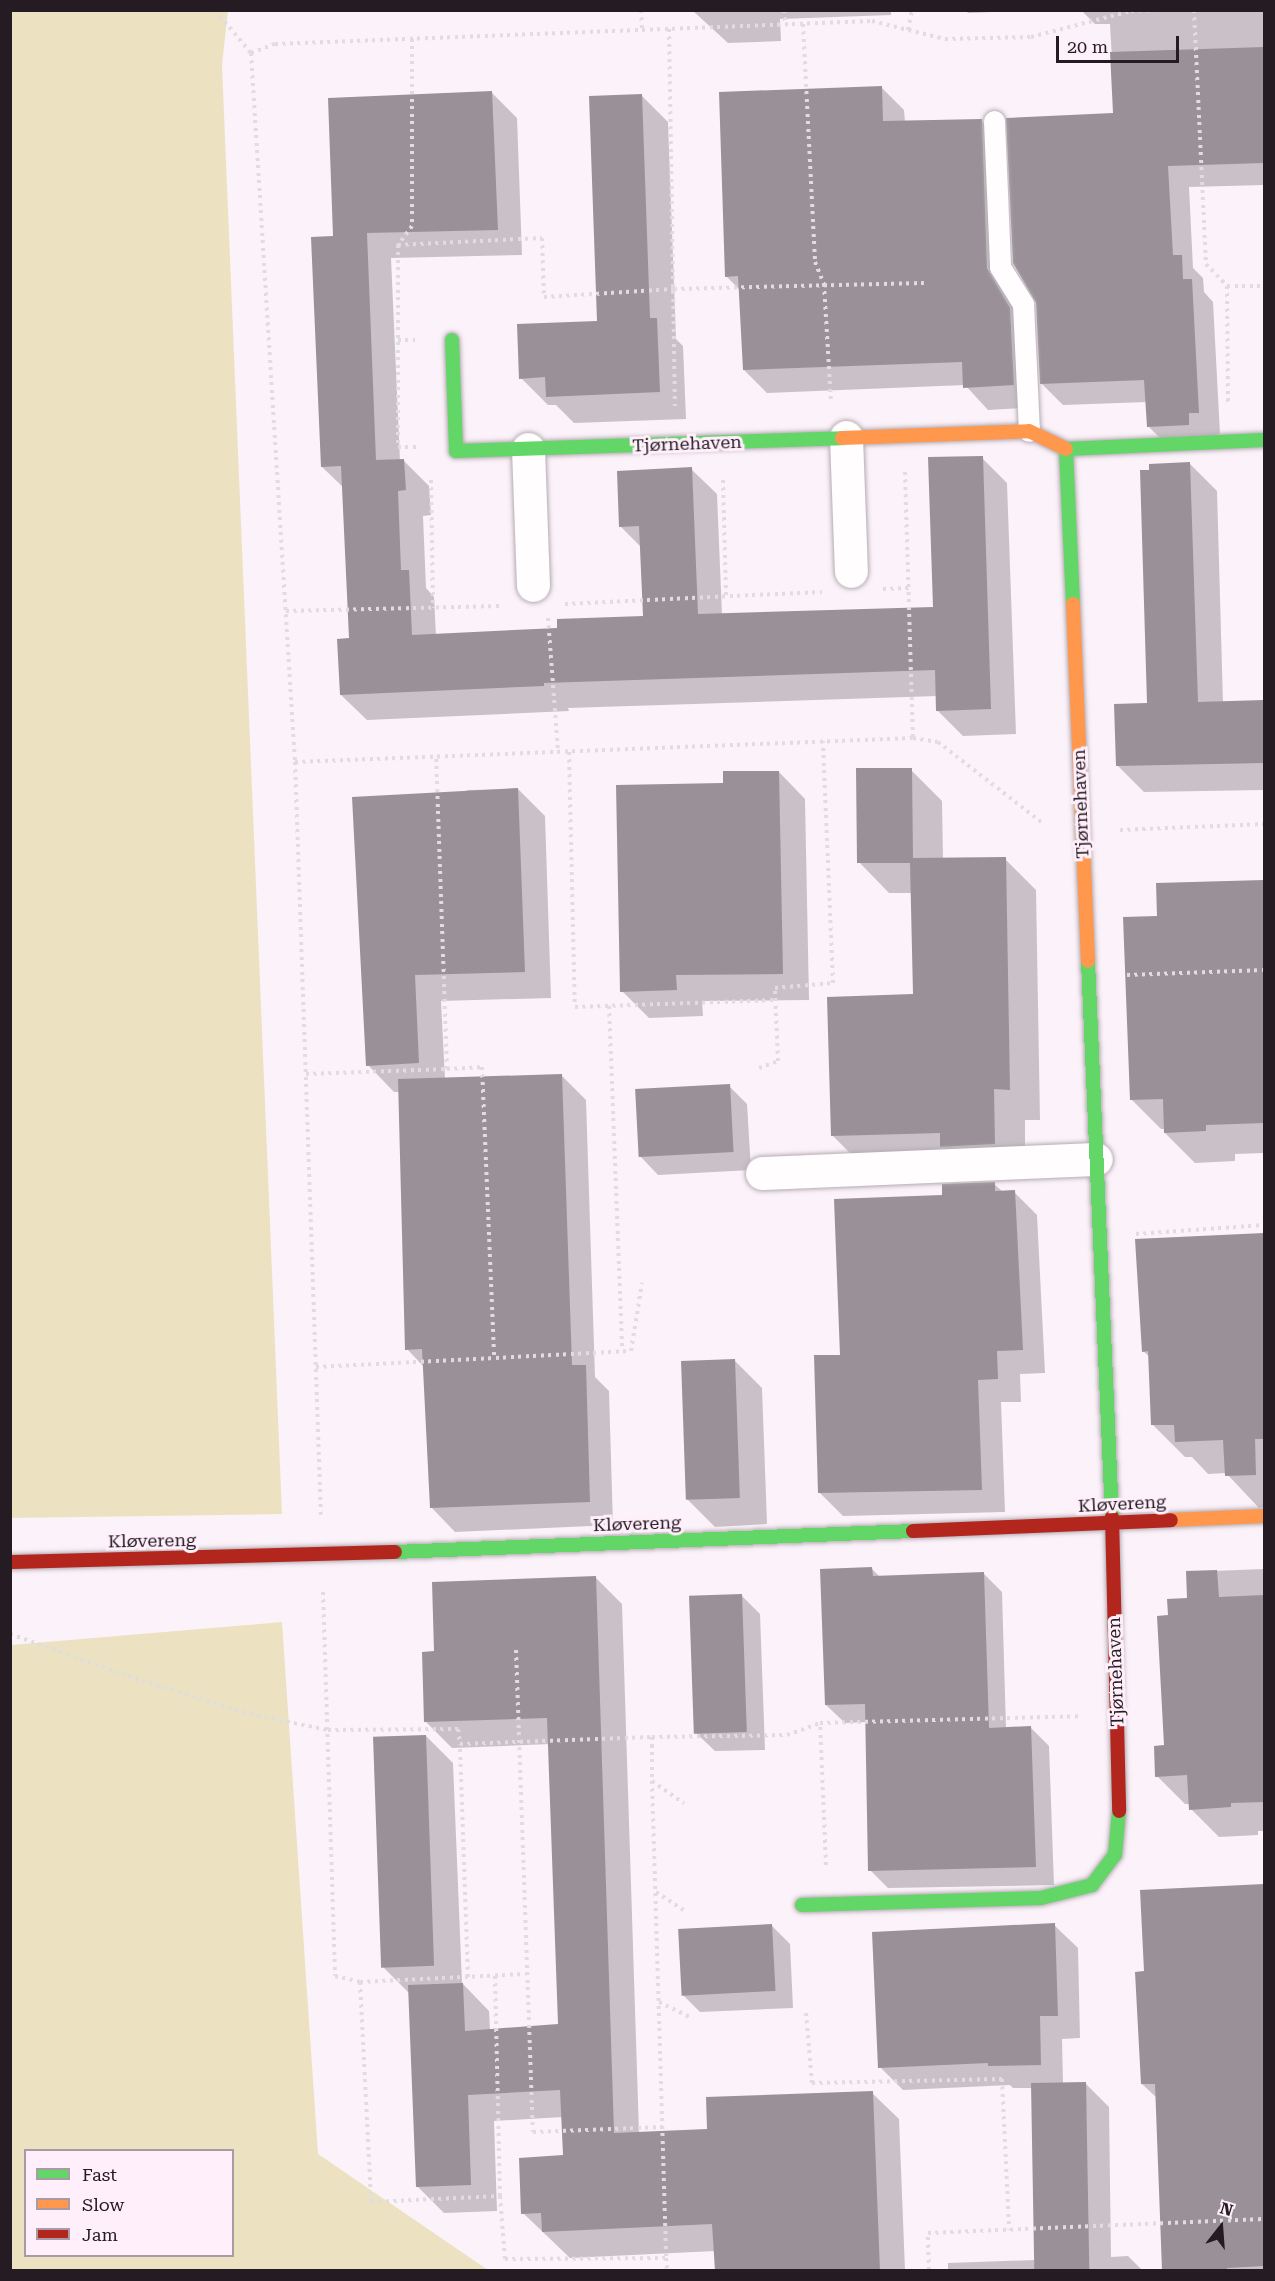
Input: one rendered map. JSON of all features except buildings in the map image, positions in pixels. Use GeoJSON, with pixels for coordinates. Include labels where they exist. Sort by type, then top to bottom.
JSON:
{"type":"FeatureCollection","features":[{"type":"Feature","properties":{"kind":"street","name":"Tjørnehaven"},"geometry":{"type":"LineString","coordinates":[[452,340],[456,451],[1029,431],[1066,449],[1264,440]]}},
{"type":"Feature","properties":{"kind":"street"},"geometry":{"type":"LineString","coordinates":[[840,438],[852,584]]}},
{"type":"Feature","properties":{"kind":"street"},"geometry":{"type":"LineString","coordinates":[[528,449],[531,598]]}},
{"type":"Feature","properties":{"kind":"street","name":"Tjørnehaven"},"geometry":{"type":"LineString","coordinates":[[802,1905],[1041,1898],[1092,1885],[1114,1855],[1120,1805],[1112,1523],[1066,449]]}},
{"type":"Feature","properties":{"kind":"street"},"geometry":{"type":"LineString","coordinates":[[762,1173],[1096,1159]]}},
{"type":"Feature","properties":{"kind":"street","name":"Kløvereng"},"geometry":{"type":"LineString","coordinates":[[10,1562],[322,1555],[1264,1516]]}},
{"type":"Feature","properties":{"kind":"lane"},"geometry":{"type":"LineString","coordinates":[[994,121],[1000,267],[1023,304],[1029,431]]}},
{"type":"Feature","properties":{"kind":"path"},"geometry":{"type":"LineString","coordinates":[[215,10],[251,53],[286,611],[295,762],[335,1976],[360,1982],[526,1974]]}},
{"type":"Feature","properties":{"kind":"path"},"geometry":{"type":"LineString","coordinates":[[641,10],[642,30]]}},
{"type":"Feature","properties":{"kind":"path"},"geometry":{"type":"LineString","coordinates":[[784,10],[785,24]]}},
{"type":"Feature","properties":{"kind":"path"},"geometry":{"type":"LineString","coordinates":[[908,30],[912,10]]}},
{"type":"Feature","properties":{"kind":"path"},"geometry":{"type":"LineString","coordinates":[[251,53],[274,44],[872,21],[945,39],[1031,38],[1131,11],[1161,10]]}},
{"type":"Feature","properties":{"kind":"path"},"geometry":{"type":"LineString","coordinates":[[1194,10],[1206,264],[1227,286],[1229,442]]}},
{"type":"Feature","properties":{"kind":"path"},"geometry":{"type":"LineString","coordinates":[[803,24],[815,262],[824,284],[840,438]]}},
{"type":"Feature","properties":{"kind":"path"},"geometry":{"type":"LineString","coordinates":[[669,29],[676,444]]}},
{"type":"Feature","properties":{"kind":"path"},"geometry":{"type":"LineString","coordinates":[[412,39],[412,226],[398,245],[398,447],[430,447]]}},
{"type":"Feature","properties":{"kind":"path"},"geometry":{"type":"LineString","coordinates":[[398,245],[542,238],[544,297],[674,289],[924,283]]}},
{"type":"Feature","properties":{"kind":"path"},"geometry":{"type":"LineString","coordinates":[[1227,286],[1264,286]]}},
{"type":"Feature","properties":{"kind":"path"},"geometry":{"type":"LineString","coordinates":[[904,435],[914,738]]}},
{"type":"Feature","properties":{"kind":"path"},"geometry":{"type":"LineString","coordinates":[[722,442],[726,596]]}},
{"type":"Feature","properties":{"kind":"path"},"geometry":{"type":"LineString","coordinates":[[431,470],[433,608]]}},
{"type":"Feature","properties":{"kind":"path"},"geometry":{"type":"LineString","coordinates":[[286,611],[433,608],[531,598],[726,596],[852,584],[910,588]]}},
{"type":"Feature","properties":{"kind":"path"},"geometry":{"type":"LineString","coordinates":[[531,598],[558,752]]}},
{"type":"Feature","properties":{"kind":"path"},"geometry":{"type":"LineString","coordinates":[[295,762],[914,738],[938,742],[1045,825],[1067,831],[1264,824]]}},
{"type":"Feature","properties":{"kind":"path"},"geometry":{"type":"LineString","coordinates":[[759,1068],[778,1061],[776,988],[833,983],[823,741]]}},
{"type":"Feature","properties":{"kind":"path"},"geometry":{"type":"LineString","coordinates":[[569,752],[575,1007],[776,1000]]}},
{"type":"Feature","properties":{"kind":"path"},"geometry":{"type":"LineString","coordinates":[[436,757],[447,1069]]}},
{"type":"Feature","properties":{"kind":"path"},"geometry":{"type":"LineString","coordinates":[[1089,976],[1264,970]]}},
{"type":"Feature","properties":{"kind":"path"},"geometry":{"type":"LineString","coordinates":[[609,1006],[622,1351]]}},
{"type":"Feature","properties":{"kind":"path"},"geometry":{"type":"LineString","coordinates":[[306,1074],[482,1067],[494,1358]]}},
{"type":"Feature","properties":{"kind":"path"},"geometry":{"type":"LineString","coordinates":[[1100,1236],[1264,1225]]}},
{"type":"Feature","properties":{"kind":"path"},"geometry":{"type":"LineString","coordinates":[[316,1367],[631,1351],[642,1284]]}},
{"type":"Feature","properties":{"kind":"path"},"geometry":{"type":"LineString","coordinates":[[10,1634],[128,1676],[238,1710],[328,1730],[458,1729],[468,1977]]}},
{"type":"Feature","properties":{"kind":"path"},"geometry":{"type":"LineString","coordinates":[[516,1650],[533,2132],[663,2127]]}},
{"type":"Feature","properties":{"kind":"path"},"geometry":{"type":"LineString","coordinates":[[460,1744],[787,1735],[820,1723],[1118,1715]]}},
{"type":"Feature","properties":{"kind":"path"},"geometry":{"type":"LineString","coordinates":[[820,1723],[827,1905]]}},
{"type":"Feature","properties":{"kind":"path"},"geometry":{"type":"LineString","coordinates":[[652,1737],[667,2271]]}},
{"type":"Feature","properties":{"kind":"path"},"geometry":{"type":"LineString","coordinates":[[652,1781],[684,1803]]}},
{"type":"Feature","properties":{"kind":"path"},"geometry":{"type":"LineString","coordinates":[[656,1892],[684,1910]]}},
{"type":"Feature","properties":{"kind":"path"},"geometry":{"type":"LineString","coordinates":[[495,1976],[500,2196],[505,2259],[666,2258]]}},
{"type":"Feature","properties":{"kind":"path"},"geometry":{"type":"LineString","coordinates":[[360,1982],[371,2202],[500,2196]]}},
{"type":"Feature","properties":{"kind":"path"},"geometry":{"type":"LineString","coordinates":[[659,2002],[690,2017]]}},
{"type":"Feature","properties":{"kind":"path"},"geometry":{"type":"LineString","coordinates":[[806,2013],[812,2083],[1002,2079],[1009,2230]]}},
{"type":"Feature","properties":{"kind":"path"},"geometry":{"type":"LineString","coordinates":[[929,2271],[928,2234],[1264,2219]]}},
{"type":"Feature","properties":{"kind":"shaded area"},"geometry":{"type":"Polygon","coordinates":[[[10,11],[228,11],[222,65],[282,1514],[11,1518],[10,11]]]}},
{"type":"Feature","properties":{"kind":"shaded area"},"geometry":{"type":"Polygon","coordinates":[[[282,1622],[318,2154],[488,2270],[11,2270],[11,1645],[282,1622]]]}},
{"type":"Feature","properties":{"kind":"traffic: fast"},"geometry":{"type":"LineString","coordinates":[[452,340],[456,451],[842,438]]}},
{"type":"Feature","properties":{"kind":"traffic: fast"},"geometry":{"type":"LineString","coordinates":[[1073,604],[1066,449],[1264,440]]}},
{"type":"Feature","properties":{"kind":"traffic: fast"},"geometry":{"type":"LineString","coordinates":[[1088,961],[1112,1517]]}},
{"type":"Feature","properties":{"kind":"traffic: fast"},"geometry":{"type":"LineString","coordinates":[[395,1552],[913,1531]]}},
{"type":"Feature","properties":{"kind":"traffic: fast"},"geometry":{"type":"LineString","coordinates":[[802,1905],[1041,1898],[1092,1885],[1115,1855],[1119,1811]]}},
{"type":"Feature","properties":{"kind":"traffic: slow"},"geometry":{"type":"LineString","coordinates":[[842,438],[1029,431],[1066,449]]}},
{"type":"Feature","properties":{"kind":"traffic: slow"},"geometry":{"type":"LineString","coordinates":[[1073,604],[1088,961]]}},
{"type":"Feature","properties":{"kind":"traffic: slow"},"geometry":{"type":"LineString","coordinates":[[1171,1520],[1264,1516]]}},
{"type":"Feature","properties":{"kind":"traffic: jam"},"geometry":{"type":"LineString","coordinates":[[1112,1517],[1119,1811]]}},
{"type":"Feature","properties":{"kind":"traffic: jam"},"geometry":{"type":"LineString","coordinates":[[913,1531],[1171,1520]]}},
{"type":"Feature","properties":{"kind":"traffic: jam"},"geometry":{"type":"LineString","coordinates":[[10,1562],[395,1552]]}}]}
